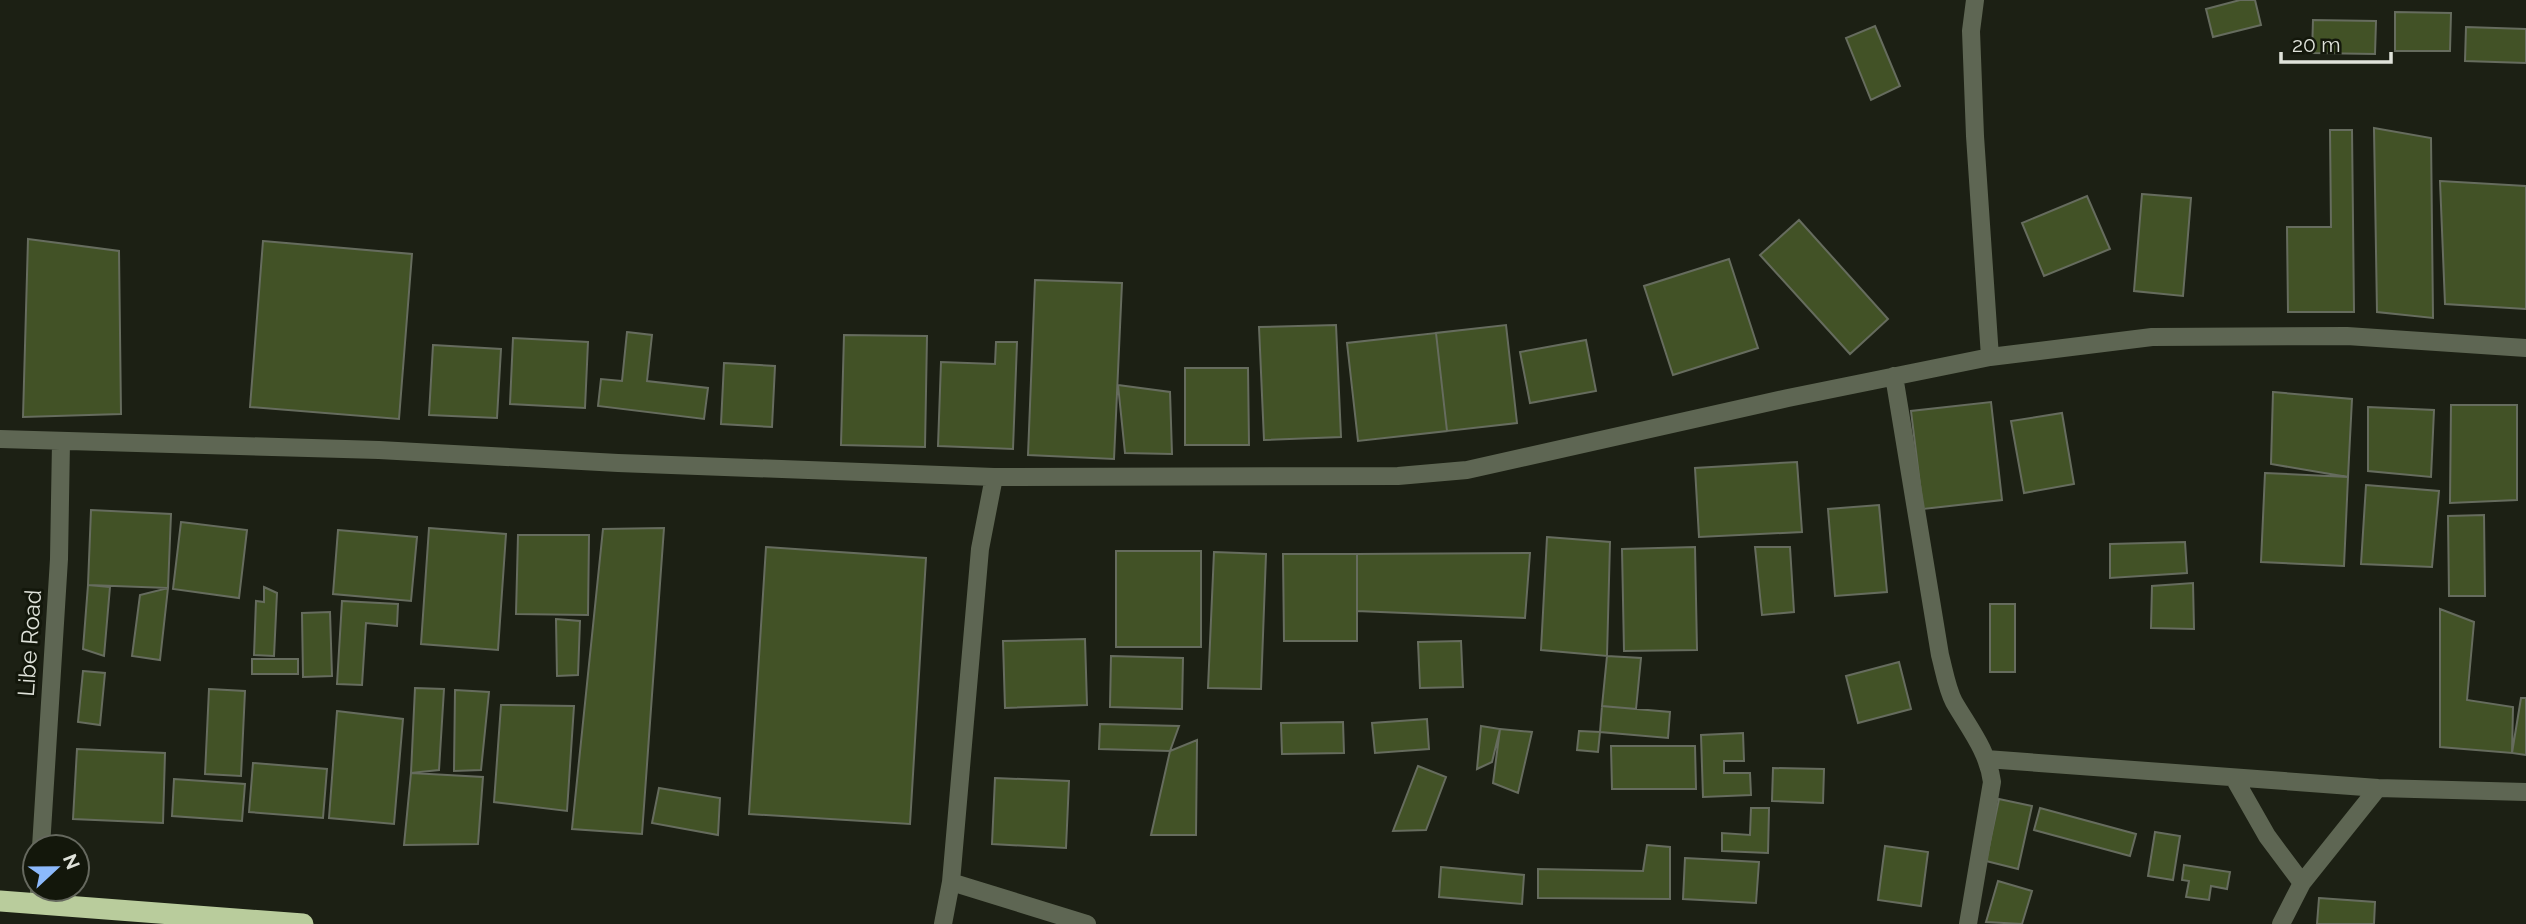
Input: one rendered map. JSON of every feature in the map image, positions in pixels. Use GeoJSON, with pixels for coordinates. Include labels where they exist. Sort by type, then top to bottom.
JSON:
{"type":"FeatureCollection","features":[{"type":"Feature","properties":{"kind":"highway"},"geometry":{"type":"LineString","coordinates":[[0,901],[21,898]]}},
{"type":"Feature","properties":{"kind":"highway"},"geometry":{"type":"LineString","coordinates":[[91,902],[303,924]]}},
{"type":"Feature","properties":{"kind":"street"},"geometry":{"type":"LineString","coordinates":[[1975,0],[1971,31],[1975,136],[1990,357]]}},
{"type":"Feature","properties":{"kind":"street"},"geometry":{"type":"LineString","coordinates":[[0,439],[365,449],[618,463],[994,477],[1243,479],[1398,476],[1467,470],[1990,357],[2152,337],[2347,336],[2526,348]]}},
{"type":"Feature","properties":{"kind":"street"},"geometry":{"type":"LineString","coordinates":[[1894,376],[1940,655],[1952,700],[1986,759],[1992,792],[1968,924]]}},
{"type":"Feature","properties":{"kind":"street","name":"Libe Road"},"geometry":{"type":"LineString","coordinates":[[42,833],[58,573],[61,442]]}},
{"type":"Feature","properties":{"kind":"street"},"geometry":{"type":"LineString","coordinates":[[943,924],[951,883],[981,549],[994,477]]}},
{"type":"Feature","properties":{"kind":"street"},"geometry":{"type":"LineString","coordinates":[[1986,759],[2378,788],[2526,792]]}},
{"type":"Feature","properties":{"kind":"street"},"geometry":{"type":"LineString","coordinates":[[2234,778],[2267,836],[2302,883]]}},
{"type":"Feature","properties":{"kind":"street"},"geometry":{"type":"LineString","coordinates":[[2281,924],[2302,883],[2378,788]]}},
{"type":"Feature","properties":{"kind":"street"},"geometry":{"type":"LineString","coordinates":[[951,883],[1087,924]]}},
{"type":"Feature","properties":{"kind":"building"},"geometry":{"type":"Polygon","coordinates":[[[2240,0],[2255,0],[2261,25],[2213,37],[2206,9],[2240,0]]]}},
{"type":"Feature","properties":{"kind":"building"},"geometry":{"type":"Polygon","coordinates":[[[2395,12],[2451,13],[2450,51],[2395,51],[2395,12]]]}},
{"type":"Feature","properties":{"kind":"building"},"geometry":{"type":"Polygon","coordinates":[[[2313,20],[2376,21],[2375,54],[2312,53],[2313,20]]]}},
{"type":"Feature","properties":{"kind":"building"},"geometry":{"type":"Polygon","coordinates":[[[1875,26],[1900,86],[1871,100],[1846,38],[1875,26]]]}},
{"type":"Feature","properties":{"kind":"building"},"geometry":{"type":"Polygon","coordinates":[[[2466,27],[2526,29],[2526,63],[2465,61],[2466,27]]]}},
{"type":"Feature","properties":{"kind":"building"},"geometry":{"type":"Polygon","coordinates":[[[2374,128],[2431,138],[2433,318],[2377,312],[2374,128]]]}},
{"type":"Feature","properties":{"kind":"building"},"geometry":{"type":"Polygon","coordinates":[[[2330,130],[2352,130],[2354,312],[2288,312],[2287,227],[2331,227],[2330,130]]]}},
{"type":"Feature","properties":{"kind":"building"},"geometry":{"type":"Polygon","coordinates":[[[2440,181],[2526,186],[2526,309],[2445,304],[2440,181]]]}},
{"type":"Feature","properties":{"kind":"building"},"geometry":{"type":"Polygon","coordinates":[[[2142,194],[2191,198],[2183,296],[2134,291],[2142,194]]]}},
{"type":"Feature","properties":{"kind":"building"},"geometry":{"type":"Polygon","coordinates":[[[2087,196],[2110,249],[2044,276],[2022,223],[2087,196]]]}},
{"type":"Feature","properties":{"kind":"building"},"geometry":{"type":"Polygon","coordinates":[[[1799,220],[1888,319],[1850,354],[1760,255],[1799,220]]]}},
{"type":"Feature","properties":{"kind":"building"},"geometry":{"type":"Polygon","coordinates":[[[28,239],[119,251],[121,414],[23,417],[28,239]]]}},
{"type":"Feature","properties":{"kind":"building"},"geometry":{"type":"Polygon","coordinates":[[[263,241],[412,254],[399,419],[250,407],[263,241]]]}},
{"type":"Feature","properties":{"kind":"building"},"geometry":{"type":"Polygon","coordinates":[[[1729,259],[1758,348],[1673,375],[1644,286],[1729,259]]]}},
{"type":"Feature","properties":{"kind":"building"},"geometry":{"type":"Polygon","coordinates":[[[1035,280],[1122,283],[1114,459],[1028,455],[1035,280]]]}},
{"type":"Feature","properties":{"kind":"building"},"geometry":{"type":"Polygon","coordinates":[[[1336,325],[1341,437],[1264,440],[1259,327],[1336,325]]]}},
{"type":"Feature","properties":{"kind":"building"},"geometry":{"type":"Polygon","coordinates":[[[1506,325],[1517,423],[1447,431],[1436,333],[1506,325]]]}},
{"type":"Feature","properties":{"kind":"building"},"geometry":{"type":"Polygon","coordinates":[[[627,332],[652,335],[647,381],[708,388],[704,419],[598,406],[601,379],[622,381],[627,332]]]}},
{"type":"Feature","properties":{"kind":"building"},"geometry":{"type":"Polygon","coordinates":[[[1436,333],[1447,431],[1358,441],[1347,343],[1436,333]]]}},
{"type":"Feature","properties":{"kind":"building"},"geometry":{"type":"Polygon","coordinates":[[[844,335],[927,336],[925,447],[841,445],[844,335]]]}},
{"type":"Feature","properties":{"kind":"building"},"geometry":{"type":"Polygon","coordinates":[[[513,338],[588,342],[585,408],[510,404],[513,338]]]}},
{"type":"Feature","properties":{"kind":"building"},"geometry":{"type":"Polygon","coordinates":[[[1586,340],[1596,391],[1530,403],[1520,352],[1586,340]]]}},
{"type":"Feature","properties":{"kind":"building"},"geometry":{"type":"Polygon","coordinates":[[[996,342],[1017,342],[1013,449],[938,446],[941,362],[995,364],[996,342]]]}},
{"type":"Feature","properties":{"kind":"building"},"geometry":{"type":"Polygon","coordinates":[[[433,345],[501,349],[497,418],[429,415],[433,345]]]}},
{"type":"Feature","properties":{"kind":"building"},"geometry":{"type":"Polygon","coordinates":[[[724,363],[775,366],[772,427],[721,424],[724,363]]]}},
{"type":"Feature","properties":{"kind":"building"},"geometry":{"type":"Polygon","coordinates":[[[1185,368],[1248,368],[1249,445],[1185,445],[1185,368]]]}},
{"type":"Feature","properties":{"kind":"building"},"geometry":{"type":"Polygon","coordinates":[[[1118,385],[1170,392],[1172,454],[1125,453],[1118,385]]]}},
{"type":"Feature","properties":{"kind":"building"},"geometry":{"type":"Polygon","coordinates":[[[2273,392],[2352,399],[2348,477],[2271,464],[2273,392]]]}},
{"type":"Feature","properties":{"kind":"building"},"geometry":{"type":"Polygon","coordinates":[[[1991,402],[2002,500],[1923,509],[1911,411],[1991,402]]]}},
{"type":"Feature","properties":{"kind":"building"},"geometry":{"type":"Polygon","coordinates":[[[2451,405],[2517,405],[2517,500],[2450,503],[2451,405]]]}},
{"type":"Feature","properties":{"kind":"building"},"geometry":{"type":"Polygon","coordinates":[[[2368,407],[2434,410],[2431,477],[2368,471],[2368,407]]]}},
{"type":"Feature","properties":{"kind":"building"},"geometry":{"type":"Polygon","coordinates":[[[2062,413],[2074,484],[2024,493],[2011,421],[2062,413]]]}},
{"type":"Feature","properties":{"kind":"building"},"geometry":{"type":"Polygon","coordinates":[[[1797,462],[1802,532],[1699,537],[1695,468],[1797,462]]]}},
{"type":"Feature","properties":{"kind":"building"},"geometry":{"type":"Polygon","coordinates":[[[2265,473],[2348,477],[2344,566],[2261,562],[2265,473]]]}},
{"type":"Feature","properties":{"kind":"building"},"geometry":{"type":"Polygon","coordinates":[[[2366,485],[2439,491],[2432,567],[2361,564],[2366,485]]]}},
{"type":"Feature","properties":{"kind":"building"},"geometry":{"type":"Polygon","coordinates":[[[1879,505],[1887,592],[1835,596],[1828,509],[1879,505]]]}},
{"type":"Feature","properties":{"kind":"building"},"geometry":{"type":"Polygon","coordinates":[[[91,510],[171,514],[168,588],[88,585],[91,510]]]}},
{"type":"Feature","properties":{"kind":"building"},"geometry":{"type":"Polygon","coordinates":[[[2484,515],[2485,596],[2449,596],[2448,516],[2484,515]]]}},
{"type":"Feature","properties":{"kind":"building"},"geometry":{"type":"Polygon","coordinates":[[[181,522],[247,530],[239,598],[173,589],[181,522]]]}},
{"type":"Feature","properties":{"kind":"building"},"geometry":{"type":"Polygon","coordinates":[[[429,528],[506,534],[498,650],[421,644],[429,528]]]}},
{"type":"Feature","properties":{"kind":"building"},"geometry":{"type":"Polygon","coordinates":[[[664,528],[642,834],[572,829],[603,529],[664,528]]]}},
{"type":"Feature","properties":{"kind":"building"},"geometry":{"type":"Polygon","coordinates":[[[338,530],[417,537],[411,601],[333,594],[338,530]]]}},
{"type":"Feature","properties":{"kind":"building"},"geometry":{"type":"Polygon","coordinates":[[[518,535],[589,535],[588,615],[516,614],[518,535]]]}},
{"type":"Feature","properties":{"kind":"building"},"geometry":{"type":"Polygon","coordinates":[[[1547,537],[1610,542],[1607,656],[1541,650],[1547,537]]]}},
{"type":"Feature","properties":{"kind":"building"},"geometry":{"type":"Polygon","coordinates":[[[2185,542],[2187,573],[2110,578],[2110,544],[2185,542]]]}},
{"type":"Feature","properties":{"kind":"building"},"geometry":{"type":"Polygon","coordinates":[[[766,547],[926,558],[910,824],[749,814],[766,547]]]}},
{"type":"Feature","properties":{"kind":"building"},"geometry":{"type":"Polygon","coordinates":[[[1695,547],[1697,650],[1624,651],[1622,549],[1695,547]]]}},
{"type":"Feature","properties":{"kind":"building"},"geometry":{"type":"Polygon","coordinates":[[[1755,547],[1790,547],[1794,612],[1762,615],[1755,547]]]}},
{"type":"Feature","properties":{"kind":"building"},"geometry":{"type":"Polygon","coordinates":[[[1116,551],[1201,551],[1201,647],[1116,647],[1116,551]]]}},
{"type":"Feature","properties":{"kind":"building"},"geometry":{"type":"Polygon","coordinates":[[[1214,552],[1266,554],[1261,689],[1208,688],[1214,552]]]}},
{"type":"Feature","properties":{"kind":"building"},"geometry":{"type":"Polygon","coordinates":[[[1530,553],[1525,618],[1357,611],[1357,554],[1530,553]]]}},
{"type":"Feature","properties":{"kind":"building"},"geometry":{"type":"Polygon","coordinates":[[[1283,554],[1357,554],[1357,641],[1284,641],[1283,554]]]}},
{"type":"Feature","properties":{"kind":"building"},"geometry":{"type":"Polygon","coordinates":[[[2193,583],[2194,629],[2151,628],[2152,586],[2193,583]]]}},
{"type":"Feature","properties":{"kind":"building"},"geometry":{"type":"Polygon","coordinates":[[[88,585],[110,587],[104,656],[83,649],[88,585]]]}},
{"type":"Feature","properties":{"kind":"building"},"geometry":{"type":"Polygon","coordinates":[[[264,587],[277,593],[274,656],[254,655],[256,601],[264,602],[264,587]]]}},
{"type":"Feature","properties":{"kind":"building"},"geometry":{"type":"Polygon","coordinates":[[[168,588],[160,660],[132,656],[140,595],[168,588]]]}},
{"type":"Feature","properties":{"kind":"building"},"geometry":{"type":"Polygon","coordinates":[[[342,601],[398,604],[397,626],[366,623],[362,685],[337,684],[342,601]]]}},
{"type":"Feature","properties":{"kind":"building"},"geometry":{"type":"Polygon","coordinates":[[[1990,604],[2015,604],[2015,672],[1990,672],[1990,604]]]}},
{"type":"Feature","properties":{"kind":"building"},"geometry":{"type":"Polygon","coordinates":[[[2440,609],[2474,622],[2467,700],[2513,707],[2512,753],[2440,747],[2440,609]]]}},
{"type":"Feature","properties":{"kind":"building"},"geometry":{"type":"Polygon","coordinates":[[[330,612],[332,676],[303,677],[302,613],[330,612]]]}},
{"type":"Feature","properties":{"kind":"building"},"geometry":{"type":"Polygon","coordinates":[[[556,619],[580,621],[578,675],[557,676],[556,619]]]}},
{"type":"Feature","properties":{"kind":"building"},"geometry":{"type":"Polygon","coordinates":[[[1085,639],[1087,705],[1005,708],[1003,641],[1085,639]]]}},
{"type":"Feature","properties":{"kind":"building"},"geometry":{"type":"Polygon","coordinates":[[[1461,641],[1463,687],[1420,688],[1418,642],[1461,641]]]}},
{"type":"Feature","properties":{"kind":"building"},"geometry":{"type":"Polygon","coordinates":[[[1111,656],[1183,658],[1182,709],[1110,707],[1111,656]]]}},
{"type":"Feature","properties":{"kind":"building"},"geometry":{"type":"Polygon","coordinates":[[[1607,656],[1641,658],[1636,709],[1602,706],[1607,656]]]}},
{"type":"Feature","properties":{"kind":"building"},"geometry":{"type":"Polygon","coordinates":[[[252,659],[298,659],[298,674],[252,674],[252,659]]]}},
{"type":"Feature","properties":{"kind":"building"},"geometry":{"type":"Polygon","coordinates":[[[1899,662],[1911,709],[1858,723],[1846,676],[1899,662]]]}},
{"type":"Feature","properties":{"kind":"building"},"geometry":{"type":"Polygon","coordinates":[[[83,671],[105,673],[100,725],[78,722],[83,671]]]}},
{"type":"Feature","properties":{"kind":"building"},"geometry":{"type":"Polygon","coordinates":[[[415,688],[444,689],[439,770],[411,773],[415,688]]]}},
{"type":"Feature","properties":{"kind":"building"},"geometry":{"type":"Polygon","coordinates":[[[209,689],[245,691],[241,776],[205,774],[209,689]]]}},
{"type":"Feature","properties":{"kind":"building"},"geometry":{"type":"Polygon","coordinates":[[[455,690],[489,692],[481,770],[454,771],[455,690]]]}},
{"type":"Feature","properties":{"kind":"building"},"geometry":{"type":"Polygon","coordinates":[[[2521,698],[2526,698],[2526,755],[2512,753],[2521,698]]]}},
{"type":"Feature","properties":{"kind":"building"},"geometry":{"type":"Polygon","coordinates":[[[501,705],[574,706],[567,811],[494,802],[501,705]]]}},
{"type":"Feature","properties":{"kind":"building"},"geometry":{"type":"Polygon","coordinates":[[[1602,706],[1670,712],[1668,738],[1600,732],[1602,706]]]}},
{"type":"Feature","properties":{"kind":"building"},"geometry":{"type":"Polygon","coordinates":[[[337,711],[403,719],[394,824],[329,818],[337,711]]]}},
{"type":"Feature","properties":{"kind":"building"},"geometry":{"type":"Polygon","coordinates":[[[1427,719],[1429,749],[1375,753],[1372,723],[1427,719]]]}},
{"type":"Feature","properties":{"kind":"building"},"geometry":{"type":"Polygon","coordinates":[[[1343,722],[1344,753],[1282,754],[1281,723],[1343,722]]]}},
{"type":"Feature","properties":{"kind":"building"},"geometry":{"type":"Polygon","coordinates":[[[1100,724],[1179,726],[1170,751],[1099,749],[1100,724]]]}},
{"type":"Feature","properties":{"kind":"building"},"geometry":{"type":"Polygon","coordinates":[[[1481,726],[1500,729],[1492,762],[1477,769],[1481,726]]]}},
{"type":"Feature","properties":{"kind":"building"},"geometry":{"type":"Polygon","coordinates":[[[1500,729],[1532,732],[1518,793],[1493,783],[1500,729]]]}},
{"type":"Feature","properties":{"kind":"building"},"geometry":{"type":"Polygon","coordinates":[[[1579,731],[1600,732],[1598,752],[1577,750],[1579,731]]]}},
{"type":"Feature","properties":{"kind":"building"},"geometry":{"type":"Polygon","coordinates":[[[1743,733],[1744,761],[1724,761],[1724,773],[1750,773],[1751,795],[1703,797],[1701,735],[1743,733]]]}},
{"type":"Feature","properties":{"kind":"building"},"geometry":{"type":"Polygon","coordinates":[[[1197,740],[1196,835],[1151,835],[1170,751],[1197,740]]]}},
{"type":"Feature","properties":{"kind":"building"},"geometry":{"type":"Polygon","coordinates":[[[1611,746],[1695,746],[1696,789],[1612,789],[1611,746]]]}},
{"type":"Feature","properties":{"kind":"building"},"geometry":{"type":"Polygon","coordinates":[[[77,749],[165,753],[163,823],[73,819],[77,749]]]}},
{"type":"Feature","properties":{"kind":"building"},"geometry":{"type":"Polygon","coordinates":[[[253,763],[327,769],[323,818],[249,812],[253,763]]]}},
{"type":"Feature","properties":{"kind":"building"},"geometry":{"type":"Polygon","coordinates":[[[1418,766],[1446,777],[1426,830],[1393,831],[1418,766]]]}},
{"type":"Feature","properties":{"kind":"building"},"geometry":{"type":"Polygon","coordinates":[[[1773,768],[1824,769],[1823,803],[1772,801],[1773,768]]]}},
{"type":"Feature","properties":{"kind":"building"},"geometry":{"type":"Polygon","coordinates":[[[411,773],[483,777],[478,844],[404,845],[411,773]]]}},
{"type":"Feature","properties":{"kind":"building"},"geometry":{"type":"Polygon","coordinates":[[[995,778],[1069,781],[1066,848],[992,844],[995,778]]]}},
{"type":"Feature","properties":{"kind":"building"},"geometry":{"type":"Polygon","coordinates":[[[174,779],[245,784],[242,821],[172,816],[174,779]]]}},
{"type":"Feature","properties":{"kind":"building"},"geometry":{"type":"Polygon","coordinates":[[[659,788],[720,798],[718,835],[652,823],[659,788]]]}},
{"type":"Feature","properties":{"kind":"building"},"geometry":{"type":"Polygon","coordinates":[[[1999,799],[2032,806],[2018,869],[1986,861],[1999,799]]]}},
{"type":"Feature","properties":{"kind":"building"},"geometry":{"type":"Polygon","coordinates":[[[1751,808],[1769,808],[1768,853],[1722,851],[1722,833],[1750,835],[1751,808]]]}},
{"type":"Feature","properties":{"kind":"building"},"geometry":{"type":"Polygon","coordinates":[[[2040,808],[2136,834],[2130,856],[2034,830],[2040,808]]]}},
{"type":"Feature","properties":{"kind":"building"},"geometry":{"type":"Polygon","coordinates":[[[2155,832],[2180,836],[2173,880],[2148,876],[2155,832]]]}},
{"type":"Feature","properties":{"kind":"building"},"geometry":{"type":"Polygon","coordinates":[[[1647,845],[1670,847],[1670,899],[1538,898],[1538,869],[1643,871],[1647,845]]]}},
{"type":"Feature","properties":{"kind":"building"},"geometry":{"type":"Polygon","coordinates":[[[1885,846],[1928,852],[1921,906],[1878,900],[1885,846]]]}},
{"type":"Feature","properties":{"kind":"building"},"geometry":{"type":"Polygon","coordinates":[[[1685,858],[1759,862],[1756,903],[1683,899],[1685,858]]]}},
{"type":"Feature","properties":{"kind":"building"},"geometry":{"type":"Polygon","coordinates":[[[2184,865],[2230,872],[2227,889],[2211,886],[2209,900],[2186,897],[2189,881],[2182,880],[2184,865]]]}},
{"type":"Feature","properties":{"kind":"building"},"geometry":{"type":"Polygon","coordinates":[[[1441,867],[1524,875],[1522,904],[1439,897],[1441,867]]]}},
{"type":"Feature","properties":{"kind":"building"},"geometry":{"type":"Polygon","coordinates":[[[1998,881],[2032,891],[2022,924],[1986,922],[1998,881]]]}},
{"type":"Feature","properties":{"kind":"building"},"geometry":{"type":"Polygon","coordinates":[[[2319,898],[2375,902],[2374,924],[2317,924],[2319,898]]]}}]}
